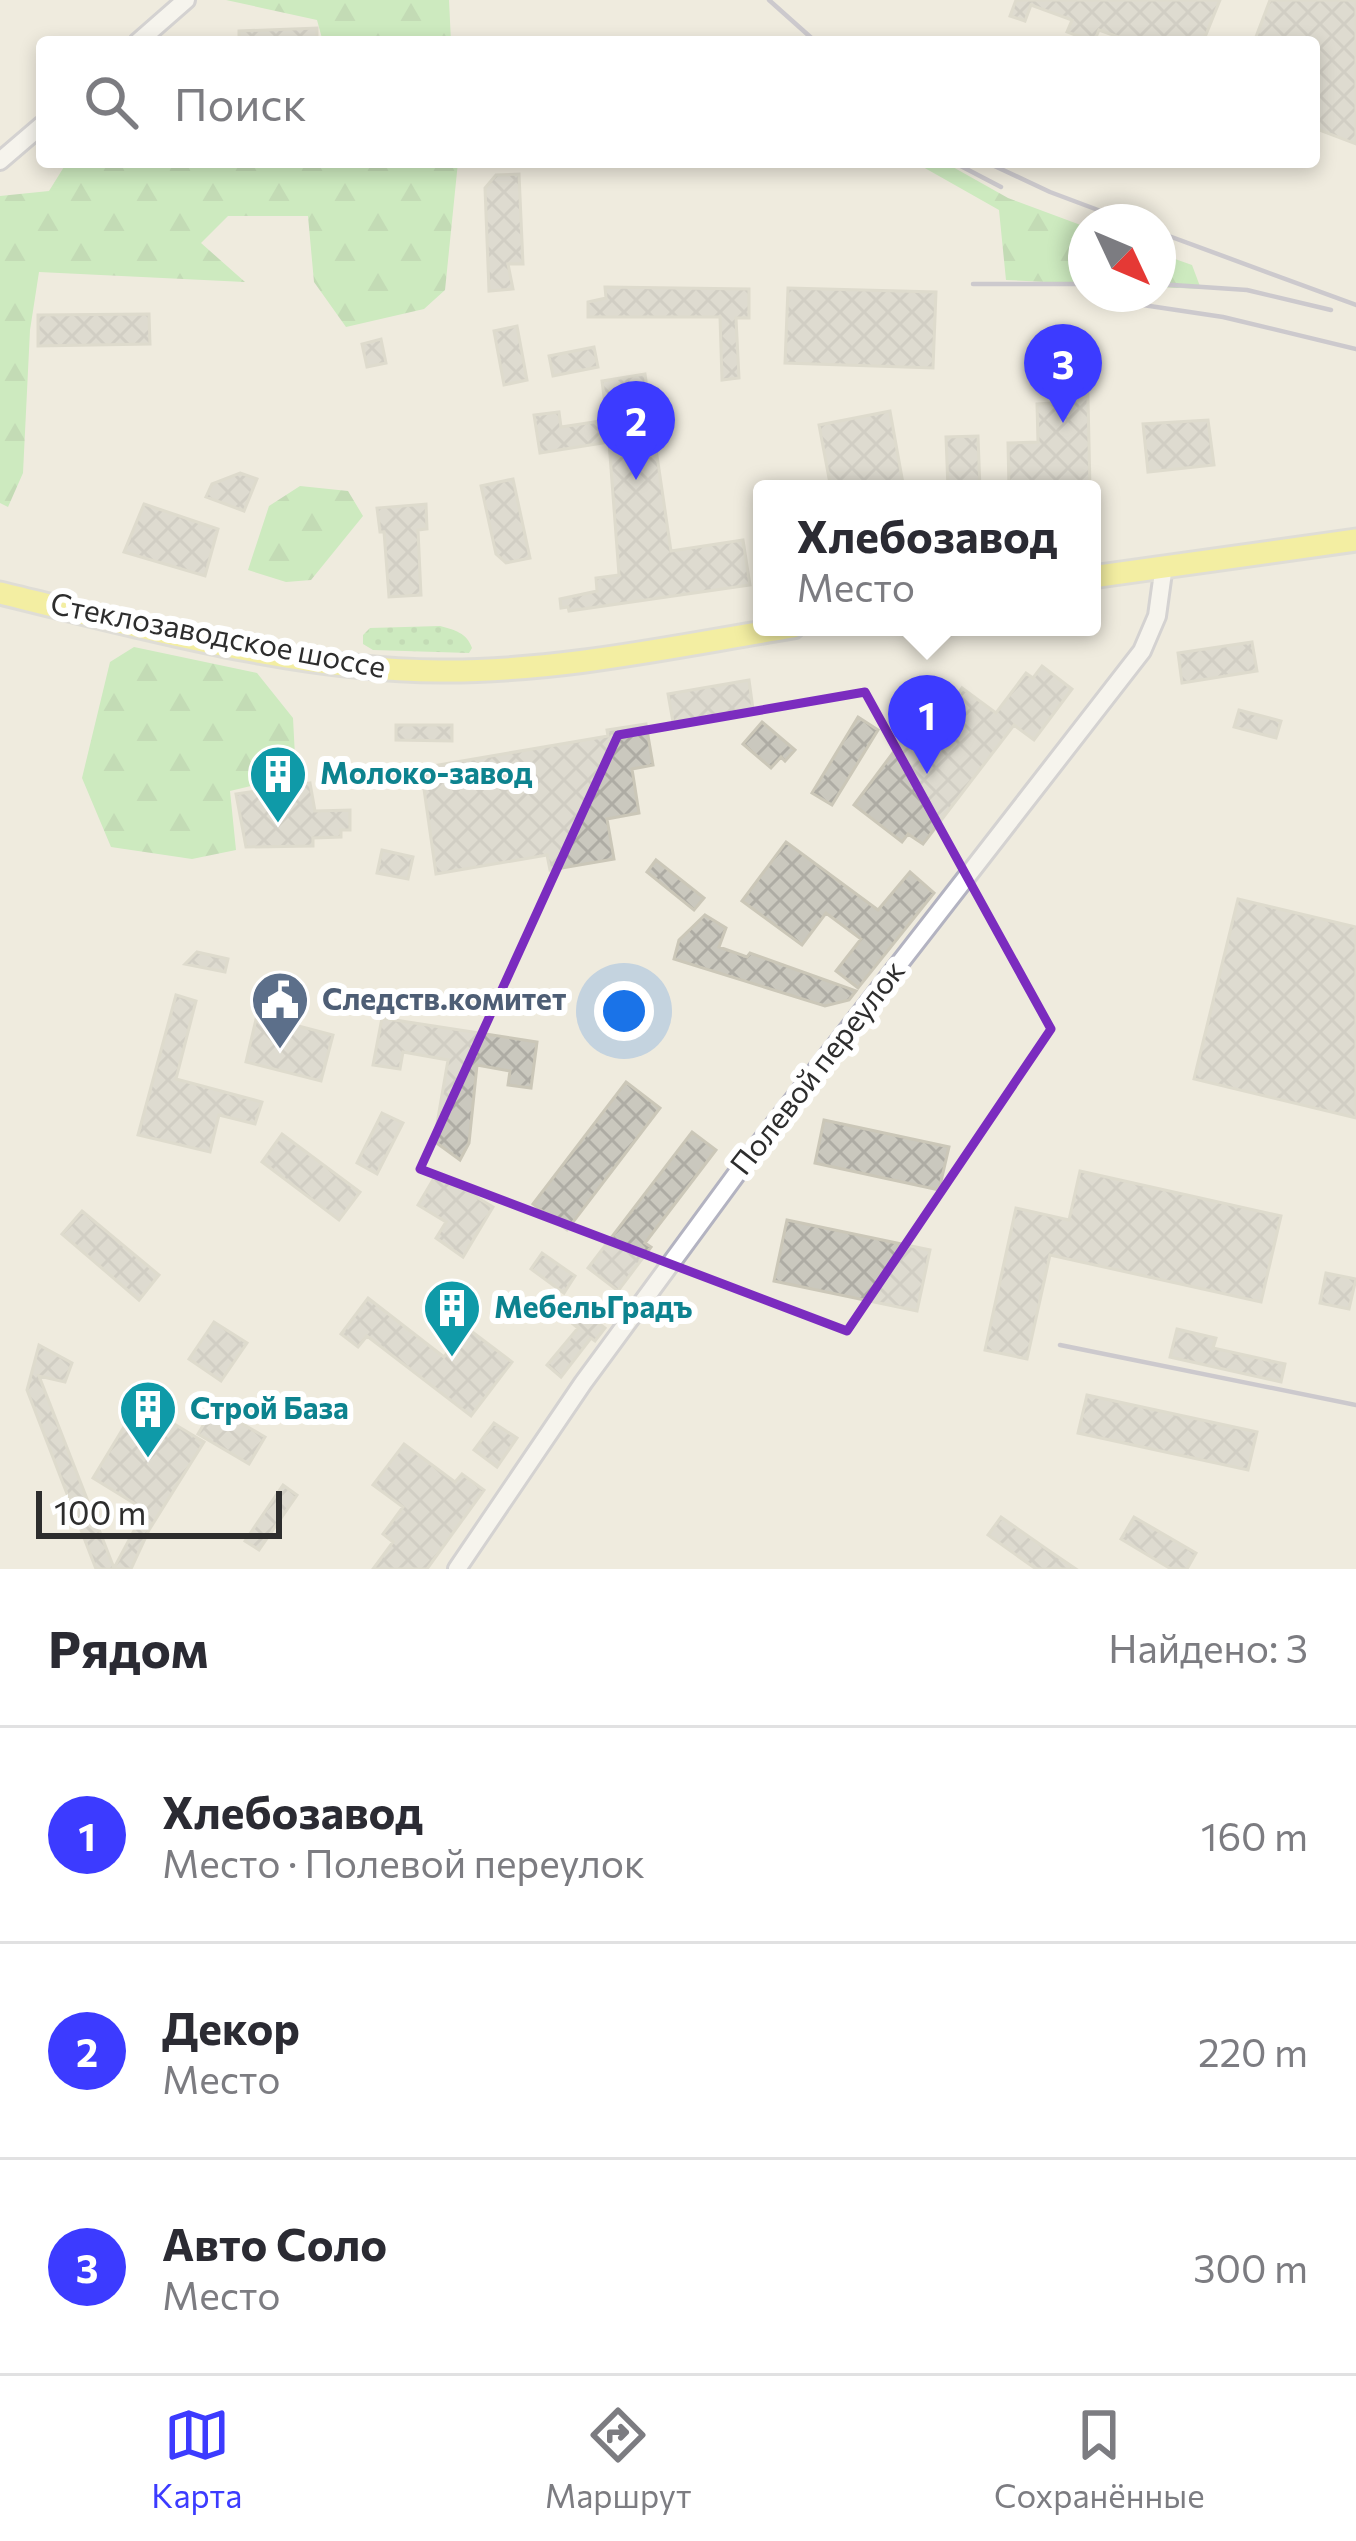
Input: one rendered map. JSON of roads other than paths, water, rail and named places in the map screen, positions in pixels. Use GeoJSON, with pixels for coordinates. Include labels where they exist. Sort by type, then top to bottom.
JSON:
{"type":"FeatureCollection","features":[{"type":"Feature","properties":{"kind":"main road"},"geometry":{"type":"LineString","coordinates":[[1101,576],[1356,540]]}},
{"type":"Feature","properties":{"kind":"main road","name":"Стеклозаводское шоссе"},"geometry":{"type":"LineString","coordinates":[[0,593],[302,658],[401,670],[526,669],[753,633]]}},
{"type":"Feature","properties":{"kind":"street"},"geometry":{"type":"LineString","coordinates":[[145,36],[186,0]]}},
{"type":"Feature","properties":{"kind":"street"},"geometry":{"type":"LineString","coordinates":[[0,161],[36,130]]}},
{"type":"Feature","properties":{"kind":"street","name":"Полевой переулок"},"geometry":{"type":"LineString","coordinates":[[457,1569],[583,1383],[734,1177],[1142,651],[1157,616],[1164,565]]}},
{"type":"Feature","properties":{"kind":"railway"},"geometry":{"type":"LineString","coordinates":[[769,0],[809,36]]}},
{"type":"Feature","properties":{"kind":"railway"},"geometry":{"type":"LineString","coordinates":[[965,168],[1001,187]]}},
{"type":"Feature","properties":{"kind":"railway"},"geometry":{"type":"LineString","coordinates":[[999,168],[1082,204]]}},
{"type":"Feature","properties":{"kind":"railway"},"geometry":{"type":"LineString","coordinates":[[1176,239],[1356,305]]}},
{"type":"Feature","properties":{"kind":"railway"},"geometry":{"type":"LineString","coordinates":[[973,284],[1068,284]]}},
{"type":"Feature","properties":{"kind":"railway"},"geometry":{"type":"LineString","coordinates":[[1176,285],[1247,290],[1331,310]]}},
{"type":"Feature","properties":{"kind":"railway"},"geometry":{"type":"LineString","coordinates":[[1176,310],[1356,349]]}},
{"type":"Feature","properties":{"kind":"railway"},"geometry":{"type":"LineString","coordinates":[[1060,1345],[1356,1405]]}},
{"type":"Feature","properties":{"kind":"place","name":"Авто Соло"},"geometry":{"type":"Point","coordinates":[1063,423]}},
{"type":"Feature","properties":{"kind":"place","name":"Декор"},"geometry":{"type":"Point","coordinates":[636,480]}},
{"type":"Feature","properties":{"kind":"place","name":"Хлебозавод"},"geometry":{"type":"Point","coordinates":[927,774]}},
{"type":"Feature","properties":{"kind":"place","name":"Молоко-завод"},"geometry":{"type":"Point","coordinates":[278,825]}},
{"type":"Feature","properties":{"kind":"place","name":"Следств.комитет"},"geometry":{"type":"Point","coordinates":[280,1051]}},
{"type":"Feature","properties":{"kind":"place","name":"МебельГрадъ"},"geometry":{"type":"Point","coordinates":[452,1359]}},
{"type":"Feature","properties":{"kind":"place","name":"Строй База"},"geometry":{"type":"Point","coordinates":[148,1460]}}]}
